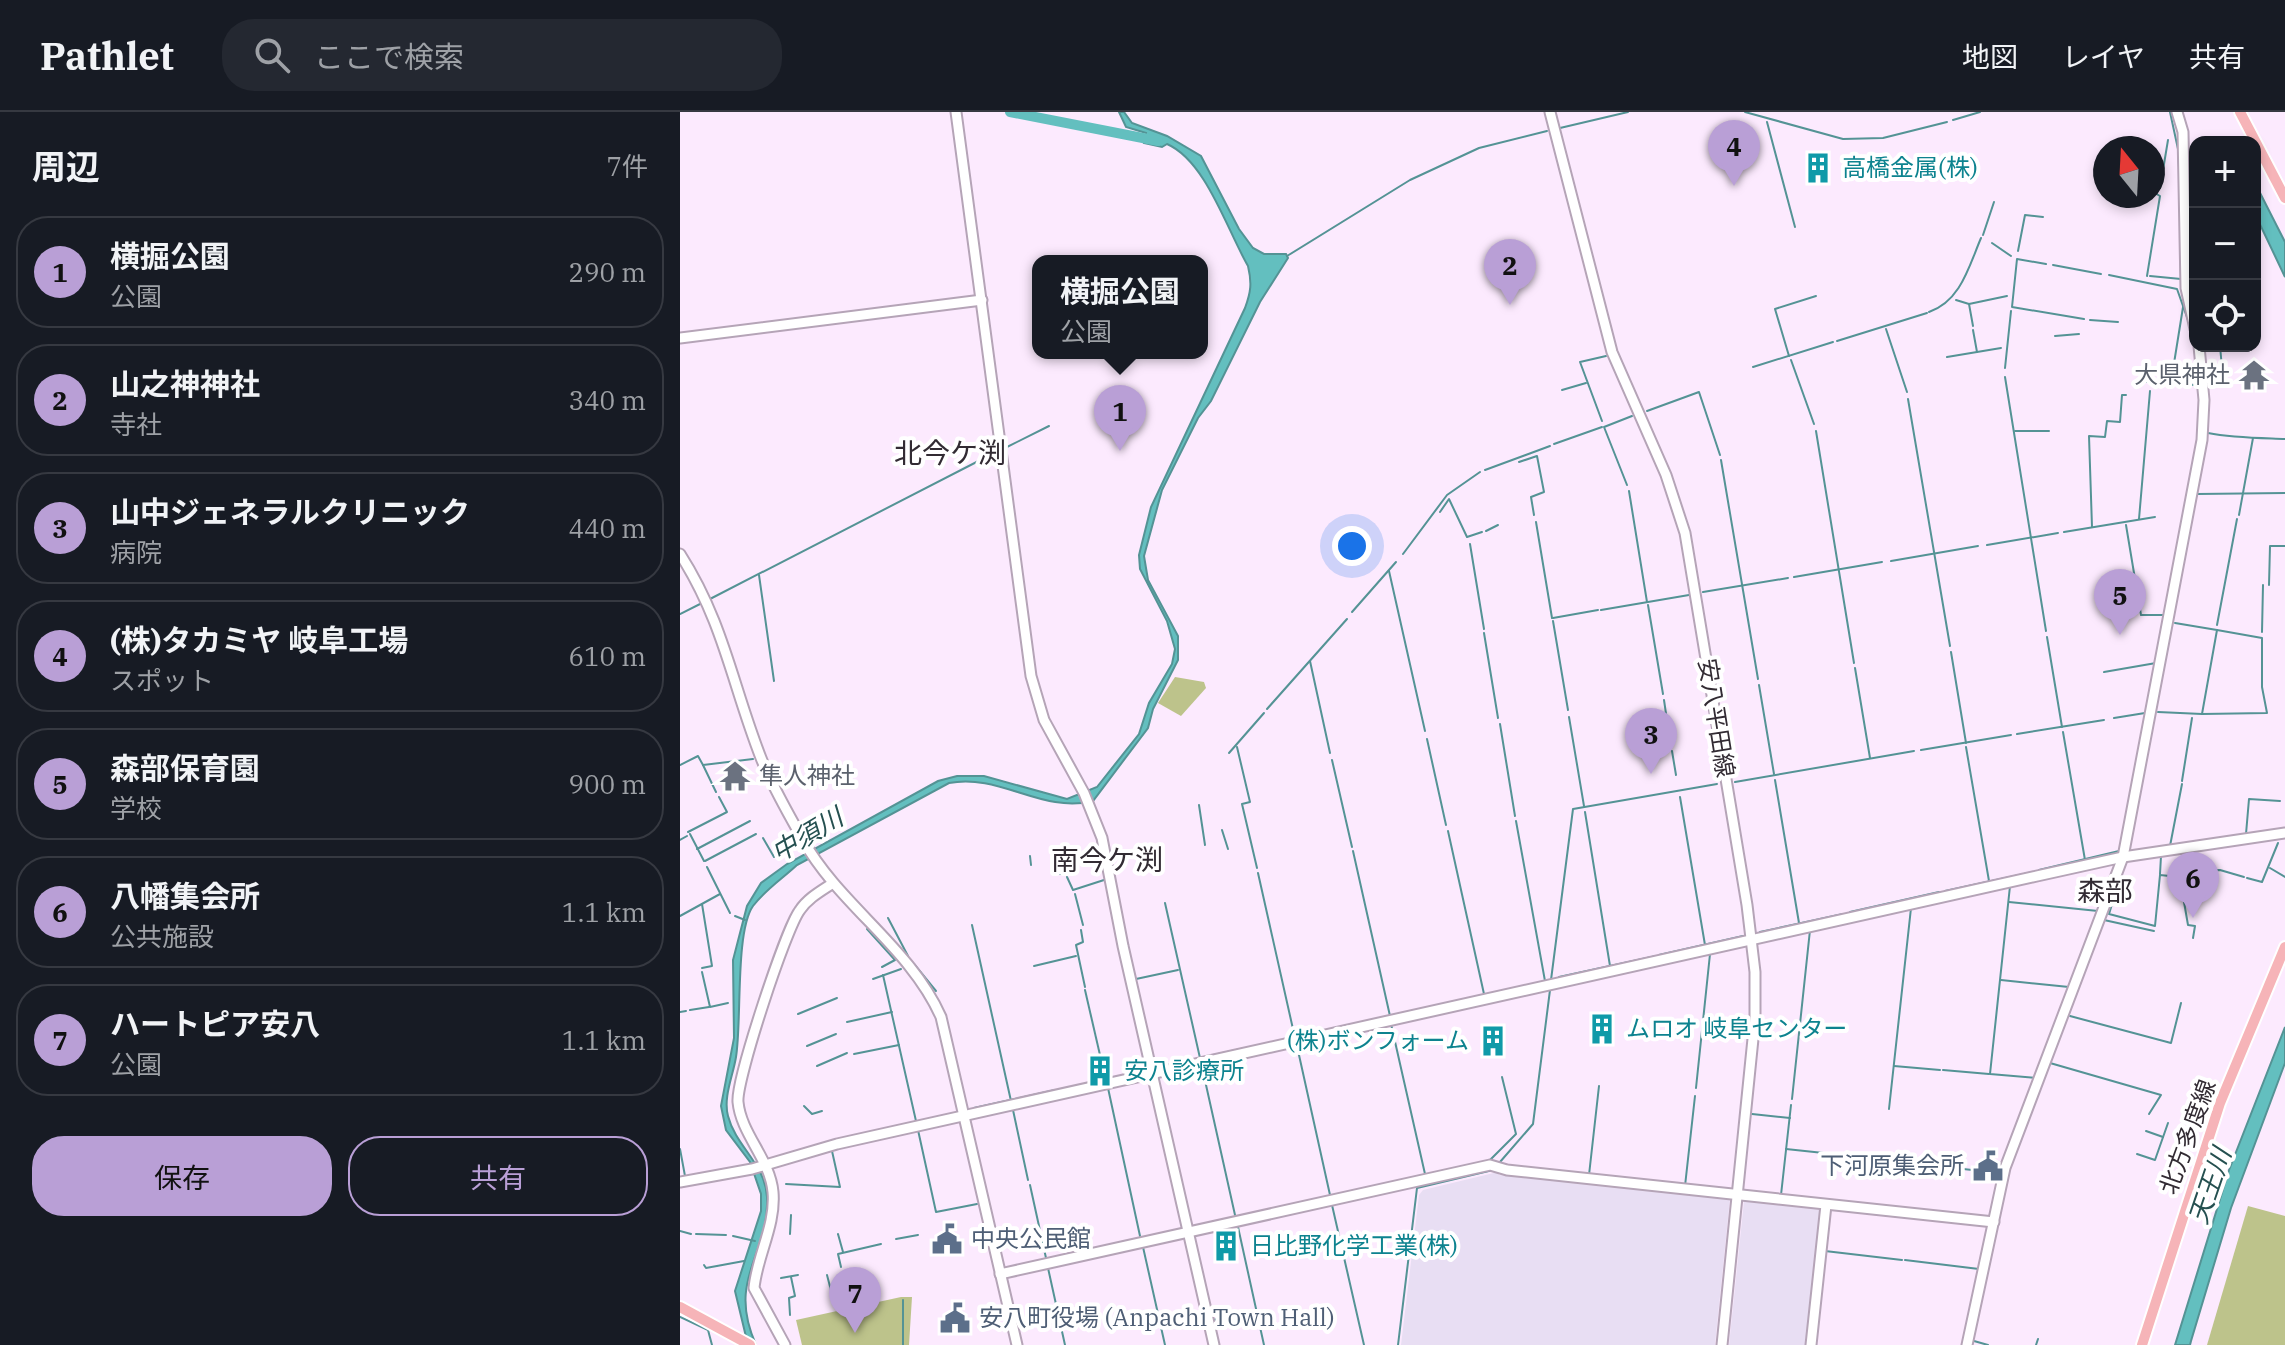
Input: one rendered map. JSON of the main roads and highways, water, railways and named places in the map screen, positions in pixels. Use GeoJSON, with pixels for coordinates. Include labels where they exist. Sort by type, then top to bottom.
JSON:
{"type":"FeatureCollection","features":[{"type":"Feature","properties":{"kind":"main road"},"geometry":{"type":"LineString","coordinates":[[2240,112],[2285,198]]}},
{"type":"Feature","properties":{"kind":"main road","name":"北方多度線"},"geometry":{"type":"LineString","coordinates":[[2142,1345],[2220,1103],[2285,947]]}},
{"type":"Feature","properties":{"kind":"main road"},"geometry":{"type":"LineString","coordinates":[[680,1307],[745,1342]]}},
{"type":"Feature","properties":{"kind":"waterway"},"geometry":{"type":"LineString","coordinates":[[1010,112],[1158,141]]}},
{"type":"Feature","properties":{"kind":"waterway"},"geometry":{"type":"LineString","coordinates":[[1560,128],[1628,112]]}},
{"type":"Feature","properties":{"kind":"waterway"},"geometry":{"type":"LineString","coordinates":[[1745,112],[1843,139],[1883,138],[1947,122]]}},
{"type":"Feature","properties":{"kind":"waterway"},"geometry":{"type":"LineString","coordinates":[[1953,120],[1980,112]]}},
{"type":"Feature","properties":{"kind":"waterway"},"geometry":{"type":"LineString","coordinates":[[2170,112],[2178,149],[2180,186]]}},
{"type":"Feature","properties":{"kind":"waterway"},"geometry":{"type":"LineString","coordinates":[[1767,122],[1795,227]]}},
{"type":"Feature","properties":{"kind":"waterway"},"geometry":{"type":"LineString","coordinates":[[1287,256],[1410,180],[1479,148],[1547,131]]}},
{"type":"Feature","properties":{"kind":"waterway"},"geometry":{"type":"LineString","coordinates":[[2165,158],[2168,140]]}},
{"type":"Feature","properties":{"kind":"waterway"},"geometry":{"type":"LineString","coordinates":[[1983,235],[1994,202]]}},
{"type":"Feature","properties":{"kind":"waterway"},"geometry":{"type":"LineString","coordinates":[[2147,276],[2158,208]]}},
{"type":"Feature","properties":{"kind":"waterway"},"geometry":{"type":"LineString","coordinates":[[2018,251],[2025,215],[2043,217]]}},
{"type":"Feature","properties":{"kind":"waterway"},"geometry":{"type":"LineString","coordinates":[[2150,276],[2181,279],[2180,225]]}},
{"type":"Feature","properties":{"kind":"waterway"},"geometry":{"type":"LineString","coordinates":[[1929,312],[1940,307],[1956,291],[1981,238]]}},
{"type":"Feature","properties":{"kind":"waterway"},"geometry":{"type":"LineString","coordinates":[[1992,243],[2011,256]]}},
{"type":"Feature","properties":{"kind":"waterway"},"geometry":{"type":"LineString","coordinates":[[2046,264],[2017,259],[2012,307],[2084,319]]}},
{"type":"Feature","properties":{"kind":"waterway"},"geometry":{"type":"LineString","coordinates":[[2053,265],[2101,274]]}},
{"type":"Feature","properties":{"kind":"waterway"},"geometry":{"type":"LineString","coordinates":[[2109,275],[2177,289],[2188,320]]}},
{"type":"Feature","properties":{"kind":"waterway"},"geometry":{"type":"LineString","coordinates":[[1789,356],[1775,309],[1816,296]]}},
{"type":"Feature","properties":{"kind":"waterway"},"geometry":{"type":"LineString","coordinates":[[1956,300],[1969,304],[2007,296]]}},
{"type":"Feature","properties":{"kind":"waterway"},"geometry":{"type":"LineString","coordinates":[[2171,382],[2184,301]]}},
{"type":"Feature","properties":{"kind":"waterway"},"geometry":{"type":"LineString","coordinates":[[1969,304],[1973,326]]}},
{"type":"Feature","properties":{"kind":"waterway"},"geometry":{"type":"LineString","coordinates":[[2005,368],[2011,311]]}},
{"type":"Feature","properties":{"kind":"waterway"},"geometry":{"type":"LineString","coordinates":[[1837,341],[1927,313]]}},
{"type":"Feature","properties":{"kind":"waterway"},"geometry":{"type":"LineString","coordinates":[[2090,320],[2118,322]]}},
{"type":"Feature","properties":{"kind":"waterway"},"geometry":{"type":"LineString","coordinates":[[1886,329],[1907,392]]}},
{"type":"Feature","properties":{"kind":"waterway"},"geometry":{"type":"LineString","coordinates":[[1973,330],[1977,352]]}},
{"type":"Feature","properties":{"kind":"waterway"},"geometry":{"type":"LineString","coordinates":[[2055,336],[2079,334]]}},
{"type":"Feature","properties":{"kind":"waterway"},"geometry":{"type":"LineString","coordinates":[[1753,367],[1833,342]]}},
{"type":"Feature","properties":{"kind":"waterway"},"geometry":{"type":"LineString","coordinates":[[1947,357],[2001,348]]}},
{"type":"Feature","properties":{"kind":"waterway"},"geometry":{"type":"LineString","coordinates":[[2208,381],[2223,379],[2221,352]]}},
{"type":"Feature","properties":{"kind":"waterway"},"geometry":{"type":"LineString","coordinates":[[1602,421],[1580,362],[1606,356]]}},
{"type":"Feature","properties":{"kind":"waterway"},"geometry":{"type":"LineString","coordinates":[[1791,360],[1814,424]]}},
{"type":"Feature","properties":{"kind":"waterway"},"geometry":{"type":"LineString","coordinates":[[2005,377],[2046,631]]}},
{"type":"Feature","properties":{"kind":"waterway"},"geometry":{"type":"LineString","coordinates":[[2136,381],[2195,385],[2198,381]]}},
{"type":"Feature","properties":{"kind":"waterway"},"geometry":{"type":"LineString","coordinates":[[1562,390],[1586,383]]}},
{"type":"Feature","properties":{"kind":"waterway"},"geometry":{"type":"LineString","coordinates":[[2139,519],[2150,391]]}},
{"type":"Feature","properties":{"kind":"waterway"},"geometry":{"type":"LineString","coordinates":[[1647,411],[1699,392],[1720,455]]}},
{"type":"Feature","properties":{"kind":"waterway"},"geometry":{"type":"LineString","coordinates":[[2092,527],[2089,436],[2105,437],[2107,421],[2120,422],[2122,395],[2126,395]]}},
{"type":"Feature","properties":{"kind":"waterway"},"geometry":{"type":"LineString","coordinates":[[1908,399],[1950,646]]}},
{"type":"Feature","properties":{"kind":"waterway"},"geometry":{"type":"LineString","coordinates":[[1627,485],[1604,427],[1632,416]]}},
{"type":"Feature","properties":{"kind":"waterway"},"geometry":{"type":"LineString","coordinates":[[1005,448],[1049,426]]}},
{"type":"Feature","properties":{"kind":"waterway"},"geometry":{"type":"LineString","coordinates":[[1554,444],[1602,427]]}},
{"type":"Feature","properties":{"kind":"waterway"},"geometry":{"type":"LineString","coordinates":[[1816,431],[1854,663]]}},
{"type":"Feature","properties":{"kind":"waterway"},"geometry":{"type":"LineString","coordinates":[[2015,431],[2049,431]]}},
{"type":"Feature","properties":{"kind":"waterway"},"geometry":{"type":"LineString","coordinates":[[2208,433],[2285,439]]}},
{"type":"Feature","properties":{"kind":"waterway"},"geometry":{"type":"LineString","coordinates":[[2239,515],[2253,438]]}},
{"type":"Feature","properties":{"kind":"waterway"},"geometry":{"type":"LineString","coordinates":[[1485,470],[1550,446]]}},
{"type":"Feature","properties":{"kind":"waterway"},"geometry":{"type":"LineString","coordinates":[[710,599],[996,452]]}},
{"type":"Feature","properties":{"kind":"waterway"},"geometry":{"type":"LineString","coordinates":[[1519,462],[1537,456],[1544,492],[1531,497],[1534,515]]}},
{"type":"Feature","properties":{"kind":"waterway"},"geometry":{"type":"LineString","coordinates":[[1721,460],[1758,679]]}},
{"type":"Feature","properties":{"kind":"waterway"},"geometry":{"type":"LineString","coordinates":[[1403,554],[1447,495],[1480,472]]}},
{"type":"Feature","properties":{"kind":"waterway"},"geometry":{"type":"LineString","coordinates":[[1629,491],[1647,602]]}},
{"type":"Feature","properties":{"kind":"waterway"},"geometry":{"type":"LineString","coordinates":[[2197,494],[2285,493]]}},
{"type":"Feature","properties":{"kind":"waterway"},"geometry":{"type":"LineString","coordinates":[[1440,512],[1449,499],[1467,537],[1482,532]]}},
{"type":"Feature","properties":{"kind":"waterway"},"geometry":{"type":"LineString","coordinates":[[2064,532],[2155,517]]}},
{"type":"Feature","properties":{"kind":"waterway"},"geometry":{"type":"LineString","coordinates":[[2217,625],[2237,519]]}},
{"type":"Feature","properties":{"kind":"waterway"},"geometry":{"type":"LineString","coordinates":[[1536,522],[1552,618]]}},
{"type":"Feature","properties":{"kind":"waterway"},"geometry":{"type":"LineString","coordinates":[[1486,531],[1498,525]]}},
{"type":"Feature","properties":{"kind":"waterway"},"geometry":{"type":"LineString","coordinates":[[2126,525],[2141,615],[2165,615]]}},
{"type":"Feature","properties":{"kind":"waterway"},"geometry":{"type":"LineString","coordinates":[[1987,545],[2058,533]]}},
{"type":"Feature","properties":{"kind":"waterway"},"geometry":{"type":"LineString","coordinates":[[1470,544],[1484,629]]}},
{"type":"Feature","properties":{"kind":"waterway"},"geometry":{"type":"LineString","coordinates":[[1891,561],[1978,546]]}},
{"type":"Feature","properties":{"kind":"waterway"},"geometry":{"type":"LineString","coordinates":[[2269,585],[2270,546],[2285,546]]}},
{"type":"Feature","properties":{"kind":"waterway"},"geometry":{"type":"LineString","coordinates":[[1352,612],[1396,562]]}},
{"type":"Feature","properties":{"kind":"waterway"},"geometry":{"type":"LineString","coordinates":[[1794,577],[1882,562]]}},
{"type":"Feature","properties":{"kind":"waterway"},"geometry":{"type":"LineString","coordinates":[[1389,571],[1425,731]]}},
{"type":"Feature","properties":{"kind":"waterway"},"geometry":{"type":"LineString","coordinates":[[759,575],[774,681]]}},
{"type":"Feature","properties":{"kind":"waterway"},"geometry":{"type":"LineString","coordinates":[[1703,592],[1788,578]]}},
{"type":"Feature","properties":{"kind":"waterway"},"geometry":{"type":"LineString","coordinates":[[2262,632],[2263,585]]}},
{"type":"Feature","properties":{"kind":"waterway"},"geometry":{"type":"LineString","coordinates":[[1601,610],[1689,595]]}},
{"type":"Feature","properties":{"kind":"waterway"},"geometry":{"type":"LineString","coordinates":[[680,614],[704,602]]}},
{"type":"Feature","properties":{"kind":"waterway"},"geometry":{"type":"LineString","coordinates":[[1648,605],[1663,694]]}},
{"type":"Feature","properties":{"kind":"waterway"},"geometry":{"type":"LineString","coordinates":[[1553,618],[1598,610]]}},
{"type":"Feature","properties":{"kind":"waterway"},"geometry":{"type":"LineString","coordinates":[[1267,709],[1347,619]]}},
{"type":"Feature","properties":{"kind":"waterway"},"geometry":{"type":"LineString","coordinates":[[1553,621],[1568,710]]}},
{"type":"Feature","properties":{"kind":"waterway"},"geometry":{"type":"LineString","coordinates":[[2158,712],[2202,714],[2217,630],[2175,623]]}},
{"type":"Feature","properties":{"kind":"waterway"},"geometry":{"type":"LineString","coordinates":[[2202,714],[2267,713],[2262,687],[2262,638],[2217,630]]}},
{"type":"Feature","properties":{"kind":"waterway"},"geometry":{"type":"LineString","coordinates":[[1484,633],[1498,718]]}},
{"type":"Feature","properties":{"kind":"waterway"},"geometry":{"type":"LineString","coordinates":[[2047,637],[2062,727]]}},
{"type":"Feature","properties":{"kind":"waterway"},"geometry":{"type":"LineString","coordinates":[[1951,652],[1966,743]]}},
{"type":"Feature","properties":{"kind":"waterway"},"geometry":{"type":"LineString","coordinates":[[1310,661],[1330,753]]}},
{"type":"Feature","properties":{"kind":"waterway"},"geometry":{"type":"LineString","coordinates":[[2104,672],[2156,663]]}},
{"type":"Feature","properties":{"kind":"waterway"},"geometry":{"type":"LineString","coordinates":[[1855,668],[1870,758]]}},
{"type":"Feature","properties":{"kind":"waterway"},"geometry":{"type":"LineString","coordinates":[[1759,685],[1774,774]]}},
{"type":"Feature","properties":{"kind":"waterway"},"geometry":{"type":"LineString","coordinates":[[1664,700],[1669,734]]}},
{"type":"Feature","properties":{"kind":"waterway"},"geometry":{"type":"LineString","coordinates":[[1229,753],[1264,713]]}},
{"type":"Feature","properties":{"kind":"waterway"},"geometry":{"type":"LineString","coordinates":[[2114,718],[2145,713]]}},
{"type":"Feature","properties":{"kind":"waterway"},"geometry":{"type":"LineString","coordinates":[[1569,717],[1584,806]]}},
{"type":"Feature","properties":{"kind":"waterway"},"geometry":{"type":"LineString","coordinates":[[2182,781],[2192,718]]}},
{"type":"Feature","properties":{"kind":"waterway"},"geometry":{"type":"LineString","coordinates":[[2017,734],[2104,720]]}},
{"type":"Feature","properties":{"kind":"waterway"},"geometry":{"type":"LineString","coordinates":[[1500,724],[1515,816]]}},
{"type":"Feature","properties":{"kind":"waterway"},"geometry":{"type":"LineString","coordinates":[[2063,732],[2085,860]]}},
{"type":"Feature","properties":{"kind":"waterway"},"geometry":{"type":"LineString","coordinates":[[1921,750],[2011,735]]}},
{"type":"Feature","properties":{"kind":"waterway"},"geometry":{"type":"LineString","coordinates":[[1427,739],[1446,825]]}},
{"type":"Feature","properties":{"kind":"waterway"},"geometry":{"type":"LineString","coordinates":[[1237,747],[1250,802],[1242,804],[1257,868]]}},
{"type":"Feature","properties":{"kind":"waterway"},"geometry":{"type":"LineString","coordinates":[[1966,747],[1989,881]]}},
{"type":"Feature","properties":{"kind":"waterway"},"geometry":{"type":"LineString","coordinates":[[1672,751],[1676,775]]}},
{"type":"Feature","properties":{"kind":"waterway"},"geometry":{"type":"LineString","coordinates":[[1735,782],[1914,751]]}},
{"type":"Feature","properties":{"kind":"waterway"},"geometry":{"type":"LineString","coordinates":[[680,765],[698,756],[703,765]]}},
{"type":"Feature","properties":{"kind":"waterway"},"geometry":{"type":"LineString","coordinates":[[716,792],[703,765],[753,759]]}},
{"type":"Feature","properties":{"kind":"waterway"},"geometry":{"type":"LineString","coordinates":[[1332,760],[1352,847]]}},
{"type":"Feature","properties":{"kind":"waterway"},"geometry":{"type":"LineString","coordinates":[[1775,780],[1799,923]]}},
{"type":"Feature","properties":{"kind":"waterway"},"geometry":{"type":"LineString","coordinates":[[1551,980],[1573,809],[1717,784]]}},
{"type":"Feature","properties":{"kind":"waterway"},"geometry":{"type":"LineString","coordinates":[[2170,846],[2182,784]]}},
{"type":"Feature","properties":{"kind":"waterway"},"geometry":{"type":"LineString","coordinates":[[688,832],[727,812],[719,797]]}},
{"type":"Feature","properties":{"kind":"waterway"},"geometry":{"type":"LineString","coordinates":[[1680,797],[1705,945]]}},
{"type":"Feature","properties":{"kind":"waterway"},"geometry":{"type":"LineString","coordinates":[[2246,834],[2249,799],[2280,801]]}},
{"type":"Feature","properties":{"kind":"waterway"},"geometry":{"type":"LineString","coordinates":[[1199,805],[1205,845]]}},
{"type":"Feature","properties":{"kind":"waterway"},"geometry":{"type":"LineString","coordinates":[[1585,812],[1610,966]]}},
{"type":"Feature","properties":{"kind":"waterway"},"geometry":{"type":"LineString","coordinates":[[697,849],[750,821]]}},
{"type":"Feature","properties":{"kind":"waterway"},"geometry":{"type":"LineString","coordinates":[[1516,821],[1545,981]]}},
{"type":"Feature","properties":{"kind":"waterway"},"geometry":{"type":"LineString","coordinates":[[1222,830],[1228,849]]}},
{"type":"Feature","properties":{"kind":"waterway"},"geometry":{"type":"LineString","coordinates":[[1448,831],[1484,994]]}},
{"type":"Feature","properties":{"kind":"waterway"},"geometry":{"type":"LineString","coordinates":[[690,834],[704,861]]}},
{"type":"Feature","properties":{"kind":"waterway","name":"中須川"},"geometry":{"type":"LineString","coordinates":[[705,861],[756,834]]}},
{"type":"Feature","properties":{"kind":"waterway"},"geometry":{"type":"LineString","coordinates":[[680,840],[687,836]]}},
{"type":"Feature","properties":{"kind":"waterway","name":"中須川"},"geometry":{"type":"LineString","coordinates":[[763,838],[774,857]]}},
{"type":"Feature","properties":{"kind":"waterway"},"geometry":{"type":"LineString","coordinates":[[2247,878],[2262,882],[2278,843]]}},
{"type":"Feature","properties":{"kind":"waterway"},"geometry":{"type":"LineString","coordinates":[[1353,851],[1390,1016]]}},
{"type":"Feature","properties":{"kind":"waterway"},"geometry":{"type":"LineString","coordinates":[[2039,870],[2119,851]]}},
{"type":"Feature","properties":{"kind":"waterway"},"geometry":{"type":"LineString","coordinates":[[1030,856],[1031,865]]}},
{"type":"Feature","properties":{"kind":"waterway"},"geometry":{"type":"LineString","coordinates":[[2160,874],[2161,856]]}},
{"type":"Feature","properties":{"kind":"waterway"},"geometry":{"type":"LineString","coordinates":[[1054,863],[1060,874]]}},
{"type":"Feature","properties":{"kind":"waterway"},"geometry":{"type":"LineString","coordinates":[[707,867],[730,913]]}},
{"type":"Feature","properties":{"kind":"waterway"},"geometry":{"type":"LineString","coordinates":[[2270,868],[2285,877]]}},
{"type":"Feature","properties":{"kind":"waterway"},"geometry":{"type":"LineString","coordinates":[[2123,869],[2109,914],[2155,926],[2160,875],[2179,877],[2182,871],[2220,870],[2244,877]]}},
{"type":"Feature","properties":{"kind":"waterway"},"geometry":{"type":"LineString","coordinates":[[1945,891],[2033,872]]}},
{"type":"Feature","properties":{"kind":"waterway"},"geometry":{"type":"LineString","coordinates":[[1258,873],[1295,1038]]}},
{"type":"Feature","properties":{"kind":"waterway"},"geometry":{"type":"LineString","coordinates":[[1067,877],[1073,890],[1104,880]]}},
{"type":"Feature","properties":{"kind":"waterway"},"geometry":{"type":"LineString","coordinates":[[2180,879],[2188,925],[2195,926],[2193,938]]}},
{"type":"Feature","properties":{"kind":"waterway"},"geometry":{"type":"LineString","coordinates":[[2010,886],[1990,1074],[2036,1078]]}},
{"type":"Feature","properties":{"kind":"waterway"},"geometry":{"type":"LineString","coordinates":[[1850,912],[1939,892]]}},
{"type":"Feature","properties":{"kind":"waterway"},"geometry":{"type":"LineString","coordinates":[[680,916],[720,894]]}},
{"type":"Feature","properties":{"kind":"waterway"},"geometry":{"type":"LineString","coordinates":[[1075,894],[1083,925]]}},
{"type":"Feature","properties":{"kind":"waterway"},"geometry":{"type":"LineString","coordinates":[[2009,902],[2098,911]]}},
{"type":"Feature","properties":{"kind":"waterway"},"geometry":{"type":"LineString","coordinates":[[1165,903],[1200,1058]]}},
{"type":"Feature","properties":{"kind":"waterway"},"geometry":{"type":"LineString","coordinates":[[702,904],[712,966],[702,968]]}},
{"type":"Feature","properties":{"kind":"waterway"},"geometry":{"type":"LineString","coordinates":[[1889,1109],[1911,908]]}},
{"type":"Feature","properties":{"kind":"waterway"},"geometry":{"type":"LineString","coordinates":[[1760,932],[1843,914]]}},
{"type":"Feature","properties":{"kind":"waterway"},"geometry":{"type":"LineString","coordinates":[[735,916],[745,920]]}},
{"type":"Feature","properties":{"kind":"waterway"},"geometry":{"type":"LineString","coordinates":[[888,918],[908,956]]}},
{"type":"Feature","properties":{"kind":"waterway"},"geometry":{"type":"LineString","coordinates":[[2104,920],[2154,931]]}},
{"type":"Feature","properties":{"kind":"waterway"},"geometry":{"type":"LineString","coordinates":[[972,925],[1011,1101]]}},
{"type":"Feature","properties":{"kind":"waterway"},"geometry":{"type":"LineString","coordinates":[[867,929],[895,960],[882,967]]}},
{"type":"Feature","properties":{"kind":"waterway"},"geometry":{"type":"LineString","coordinates":[[1081,930],[1083,942],[1076,945],[1085,987]]}},
{"type":"Feature","properties":{"kind":"waterway"},"geometry":{"type":"LineString","coordinates":[[1792,1099],[1810,930]]}},
{"type":"Feature","properties":{"kind":"waterway"},"geometry":{"type":"LineString","coordinates":[[1659,955],[1743,936]]}},
{"type":"Feature","properties":{"kind":"waterway"},"geometry":{"type":"LineString","coordinates":[[1696,1088],[1710,954]]}},
{"type":"Feature","properties":{"kind":"waterway"},"geometry":{"type":"LineString","coordinates":[[1034,966],[1076,956]]}},
{"type":"Feature","properties":{"kind":"waterway"},"geometry":{"type":"LineString","coordinates":[[1559,977],[1656,956]]}},
{"type":"Feature","properties":{"kind":"waterway"},"geometry":{"type":"LineString","coordinates":[[914,964],[936,991]]}},
{"type":"Feature","properties":{"kind":"waterway"},"geometry":{"type":"LineString","coordinates":[[873,979],[901,969]]}},
{"type":"Feature","properties":{"kind":"waterway"},"geometry":{"type":"LineString","coordinates":[[1136,979],[1178,970]]}},
{"type":"Feature","properties":{"kind":"waterway"},"geometry":{"type":"LineString","coordinates":[[702,972],[710,1007],[728,1003]]}},
{"type":"Feature","properties":{"kind":"waterway"},"geometry":{"type":"LineString","coordinates":[[883,975],[916,1121]]}},
{"type":"Feature","properties":{"kind":"waterway"},"geometry":{"type":"LineString","coordinates":[[2001,980],[2069,987]]}},
{"type":"Feature","properties":{"kind":"waterway"},"geometry":{"type":"LineString","coordinates":[[1085,990],[1103,1068]]}},
{"type":"Feature","properties":{"kind":"waterway"},"geometry":{"type":"LineString","coordinates":[[1500,1162],[1533,1124],[1550,990]]}},
{"type":"Feature","properties":{"kind":"waterway"},"geometry":{"type":"LineString","coordinates":[[798,1014],[837,998]]}},
{"type":"Feature","properties":{"kind":"waterway"},"geometry":{"type":"LineString","coordinates":[[2070,1016],[2171,1043],[2181,1003]]}},
{"type":"Feature","properties":{"kind":"waterway"},"geometry":{"type":"LineString","coordinates":[[690,1010],[709,1007]]}},
{"type":"Feature","properties":{"kind":"waterway"},"geometry":{"type":"LineString","coordinates":[[680,1012],[686,1011]]}},
{"type":"Feature","properties":{"kind":"waterway"},"geometry":{"type":"LineString","coordinates":[[847,1022],[892,1012]]}},
{"type":"Feature","properties":{"kind":"waterway"},"geometry":{"type":"LineString","coordinates":[[1391,1024],[1425,1174]]}},
{"type":"Feature","properties":{"kind":"waterway"},"geometry":{"type":"LineString","coordinates":[[807,1046],[836,1034]]}},
{"type":"Feature","properties":{"kind":"waterway"},"geometry":{"type":"LineString","coordinates":[[854,1054],[899,1045]]}},
{"type":"Feature","properties":{"kind":"waterway"},"geometry":{"type":"LineString","coordinates":[[1297,1046],[1330,1195]]}},
{"type":"Feature","properties":{"kind":"waterway"},"geometry":{"type":"LineString","coordinates":[[1164,1066],[1245,1048]]}},
{"type":"Feature","properties":{"kind":"waterway"},"geometry":{"type":"LineString","coordinates":[[817,1066],[847,1053]]}},
{"type":"Feature","properties":{"kind":"waterway"},"geometry":{"type":"LineString","coordinates":[[2050,1063],[2161,1095],[2149,1114]]}},
{"type":"Feature","properties":{"kind":"waterway"},"geometry":{"type":"LineString","coordinates":[[1894,1066],[1940,1070]]}},
{"type":"Feature","properties":{"kind":"waterway"},"geometry":{"type":"LineString","coordinates":[[1202,1067],[1235,1215]]}},
{"type":"Feature","properties":{"kind":"waterway"},"geometry":{"type":"LineString","coordinates":[[1943,1070],[1989,1074]]}},
{"type":"Feature","properties":{"kind":"waterway"},"geometry":{"type":"LineString","coordinates":[[1489,1161],[1516,1134],[1502,1077]]}},
{"type":"Feature","properties":{"kind":"waterway"},"geometry":{"type":"LineString","coordinates":[[1589,1175],[1599,1086]]}},
{"type":"Feature","properties":{"kind":"waterway"},"geometry":{"type":"LineString","coordinates":[[1108,1088],[1140,1236]]}},
{"type":"Feature","properties":{"kind":"waterway"},"geometry":{"type":"LineString","coordinates":[[974,1108],[1055,1090]]}},
{"type":"Feature","properties":{"kind":"waterway"},"geometry":{"type":"LineString","coordinates":[[1685,1186],[1695,1096]]}},
{"type":"Feature","properties":{"kind":"waterway"},"geometry":{"type":"LineString","coordinates":[[1781,1195],[1791,1105]]}},
{"type":"Feature","properties":{"kind":"waterway"},"geometry":{"type":"LineString","coordinates":[[804,1106],[812,1114],[822,1111]]}},
{"type":"Feature","properties":{"kind":"waterway"},"geometry":{"type":"LineString","coordinates":[[1013,1110],[1028,1180]]}},
{"type":"Feature","properties":{"kind":"waterway"},"geometry":{"type":"LineString","coordinates":[[1752,1114],[1790,1118]]}},
{"type":"Feature","properties":{"kind":"waterway"},"geometry":{"type":"LineString","coordinates":[[2137,1154],[2155,1160],[2168,1123]]}},
{"type":"Feature","properties":{"kind":"waterway"},"geometry":{"type":"LineString","coordinates":[[918,1130],[936,1212],[977,1204]]}},
{"type":"Feature","properties":{"kind":"waterway"},"geometry":{"type":"LineString","coordinates":[[2146,1131],[2163,1137]]}},
{"type":"Feature","properties":{"kind":"waterway"},"geometry":{"type":"LineString","coordinates":[[680,1149],[685,1176]]}},
{"type":"Feature","properties":{"kind":"waterway"},"geometry":{"type":"LineString","coordinates":[[1786,1149],[1833,1154]]}},
{"type":"Feature","properties":{"kind":"waterway"},"geometry":{"type":"LineString","coordinates":[[786,1184],[840,1187],[832,1151]]}},
{"type":"Feature","properties":{"kind":"waterway"},"geometry":{"type":"LineString","coordinates":[[1838,1155],[1999,1173]]}},
{"type":"Feature","properties":{"kind":"waterway"},"geometry":{"type":"LineString","coordinates":[[1398,1345],[1417,1188],[1493,1170]]}},
{"type":"Feature","properties":{"kind":"waterway"},"geometry":{"type":"LineString","coordinates":[[1030,1185],[1046,1258]]}},
{"type":"Feature","properties":{"kind":"waterway"},"geometry":{"type":"LineString","coordinates":[[1332,1205],[1364,1345]]}},
{"type":"Feature","properties":{"kind":"waterway"},"geometry":{"type":"LineString","coordinates":[[790,1234],[791,1215]]}},
{"type":"Feature","properties":{"kind":"waterway"},"geometry":{"type":"LineString","coordinates":[[1238,1227],[1264,1345]]}},
{"type":"Feature","properties":{"kind":"waterway"},"geometry":{"type":"LineString","coordinates":[[680,1231],[691,1234]]}},
{"type":"Feature","properties":{"kind":"waterway"},"geometry":{"type":"LineString","coordinates":[[696,1234],[726,1235]]}},
{"type":"Feature","properties":{"kind":"waterway"},"geometry":{"type":"LineString","coordinates":[[838,1234],[843,1252]]}},
{"type":"Feature","properties":{"kind":"waterway"},"geometry":{"type":"LineString","coordinates":[[896,1239],[918,1235]]}},
{"type":"Feature","properties":{"kind":"waterway"},"geometry":{"type":"LineString","coordinates":[[733,1236],[755,1241]]}},
{"type":"Feature","properties":{"kind":"waterway"},"geometry":{"type":"LineString","coordinates":[[841,1267],[838,1254],[881,1244]]}},
{"type":"Feature","properties":{"kind":"waterway"},"geometry":{"type":"LineString","coordinates":[[1143,1247],[1165,1345]]}},
{"type":"Feature","properties":{"kind":"waterway"},"geometry":{"type":"LineString","coordinates":[[1825,1251],[1902,1260]]}},
{"type":"Feature","properties":{"kind":"waterway"},"geometry":{"type":"LineString","coordinates":[[1905,1260],[1979,1269]]}},
{"type":"Feature","properties":{"kind":"waterway"},"geometry":{"type":"LineString","coordinates":[[704,1265],[706,1268],[744,1261]]}},
{"type":"Feature","properties":{"kind":"waterway"},"geometry":{"type":"LineString","coordinates":[[1048,1268],[1065,1345]]}},
{"type":"Feature","properties":{"kind":"waterway"},"geometry":{"type":"LineString","coordinates":[[781,1278],[798,1275]]}},
{"type":"Feature","properties":{"kind":"waterway"},"geometry":{"type":"LineString","coordinates":[[827,1275],[835,1306]]}},
{"type":"Feature","properties":{"kind":"waterway"},"geometry":{"type":"LineString","coordinates":[[790,1315],[789,1298],[795,1296],[791,1277]]}},
{"type":"Feature","properties":{"kind":"waterway"},"geometry":{"type":"LineString","coordinates":[[903,1300],[903,1345]]}},
{"type":"Feature","properties":{"kind":"waterway"},"geometry":{"type":"LineString","coordinates":[[1213,1320],[1237,1315]]}},
{"type":"Feature","properties":{"kind":"waterway"},"geometry":{"type":"LineString","coordinates":[[680,1317],[708,1330],[712,1345]]}},
{"type":"Feature","properties":{"kind":"waterway"},"geometry":{"type":"LineString","coordinates":[[2036,1345],[2038,1339]]}},
{"type":"Feature","properties":{"kind":"waterway"},"geometry":{"type":"LineString","coordinates":[[1974,1341],[1988,1345]]}},
{"type":"Feature","properties":{"kind":"place","name":"高橋金属(株)"},"geometry":{"type":"Point","coordinates":[1818,168]}},
{"type":"Feature","properties":{"kind":"place","name":"(株)タカミヤ 岐阜工場"},"geometry":{"type":"Point","coordinates":[1734,186]}},
{"type":"Feature","properties":{"kind":"place","name":"山之神神社"},"geometry":{"type":"Point","coordinates":[1510,305]}},
{"type":"Feature","properties":{"kind":"place","name":"大県神社"},"geometry":{"type":"Point","coordinates":[2254,375]}},
{"type":"Feature","properties":{"kind":"place","name":"横掘公園"},"geometry":{"type":"Point","coordinates":[1120,451]}},
{"type":"Feature","properties":{"kind":"place","name":"森部保育園"},"geometry":{"type":"Point","coordinates":[2120,635]}},
{"type":"Feature","properties":{"kind":"place","name":"山中ジェネラルクリニック"},"geometry":{"type":"Point","coordinates":[1651,774]}},
{"type":"Feature","properties":{"kind":"place","name":"隼人神社"},"geometry":{"type":"Point","coordinates":[735,776]}},
{"type":"Feature","properties":{"kind":"place","name":"八幡集会所"},"geometry":{"type":"Point","coordinates":[2193,918]}},
{"type":"Feature","properties":{"kind":"place","name":"ムロオ 岐阜センター"},"geometry":{"type":"Point","coordinates":[1602,1029]}},
{"type":"Feature","properties":{"kind":"place","name":"(株)ボンフォーム"},"geometry":{"type":"Point","coordinates":[1493,1041]}},
{"type":"Feature","properties":{"kind":"place","name":"安八診療所"},"geometry":{"type":"Point","coordinates":[1100,1071]}},
{"type":"Feature","properties":{"kind":"place","name":"下河原集会所"},"geometry":{"type":"Point","coordinates":[1988,1166]}},
{"type":"Feature","properties":{"kind":"place","name":"中央公民館"},"geometry":{"type":"Point","coordinates":[947,1239]}},
{"type":"Feature","properties":{"kind":"place","name":"日比野化学工業(株)"},"geometry":{"type":"Point","coordinates":[1226,1246]}},
{"type":"Feature","properties":{"kind":"place","name":"安八町役場 (Anpachi Town Hall)"},"geometry":{"type":"Point","coordinates":[955,1318]}},
{"type":"Feature","properties":{"kind":"place","name":"ハートピア安八"},"geometry":{"type":"Point","coordinates":[855,1333]}},
{"type":"Feature","properties":{"kind":"district","name":"北今ケ渕"},"geometry":{"type":"Point","coordinates":[950,453]}},
{"type":"Feature","properties":{"kind":"district","name":"南今ケ渕"},"geometry":{"type":"Point","coordinates":[1107,860]}},
{"type":"Feature","properties":{"kind":"district","name":"森部"},"geometry":{"type":"Point","coordinates":[2105,891]}},
{"type":"Feature","properties":{"kind":"water label","name":"天王川"},"geometry":{"type":"Point","coordinates":[2210,1186]}}]}
